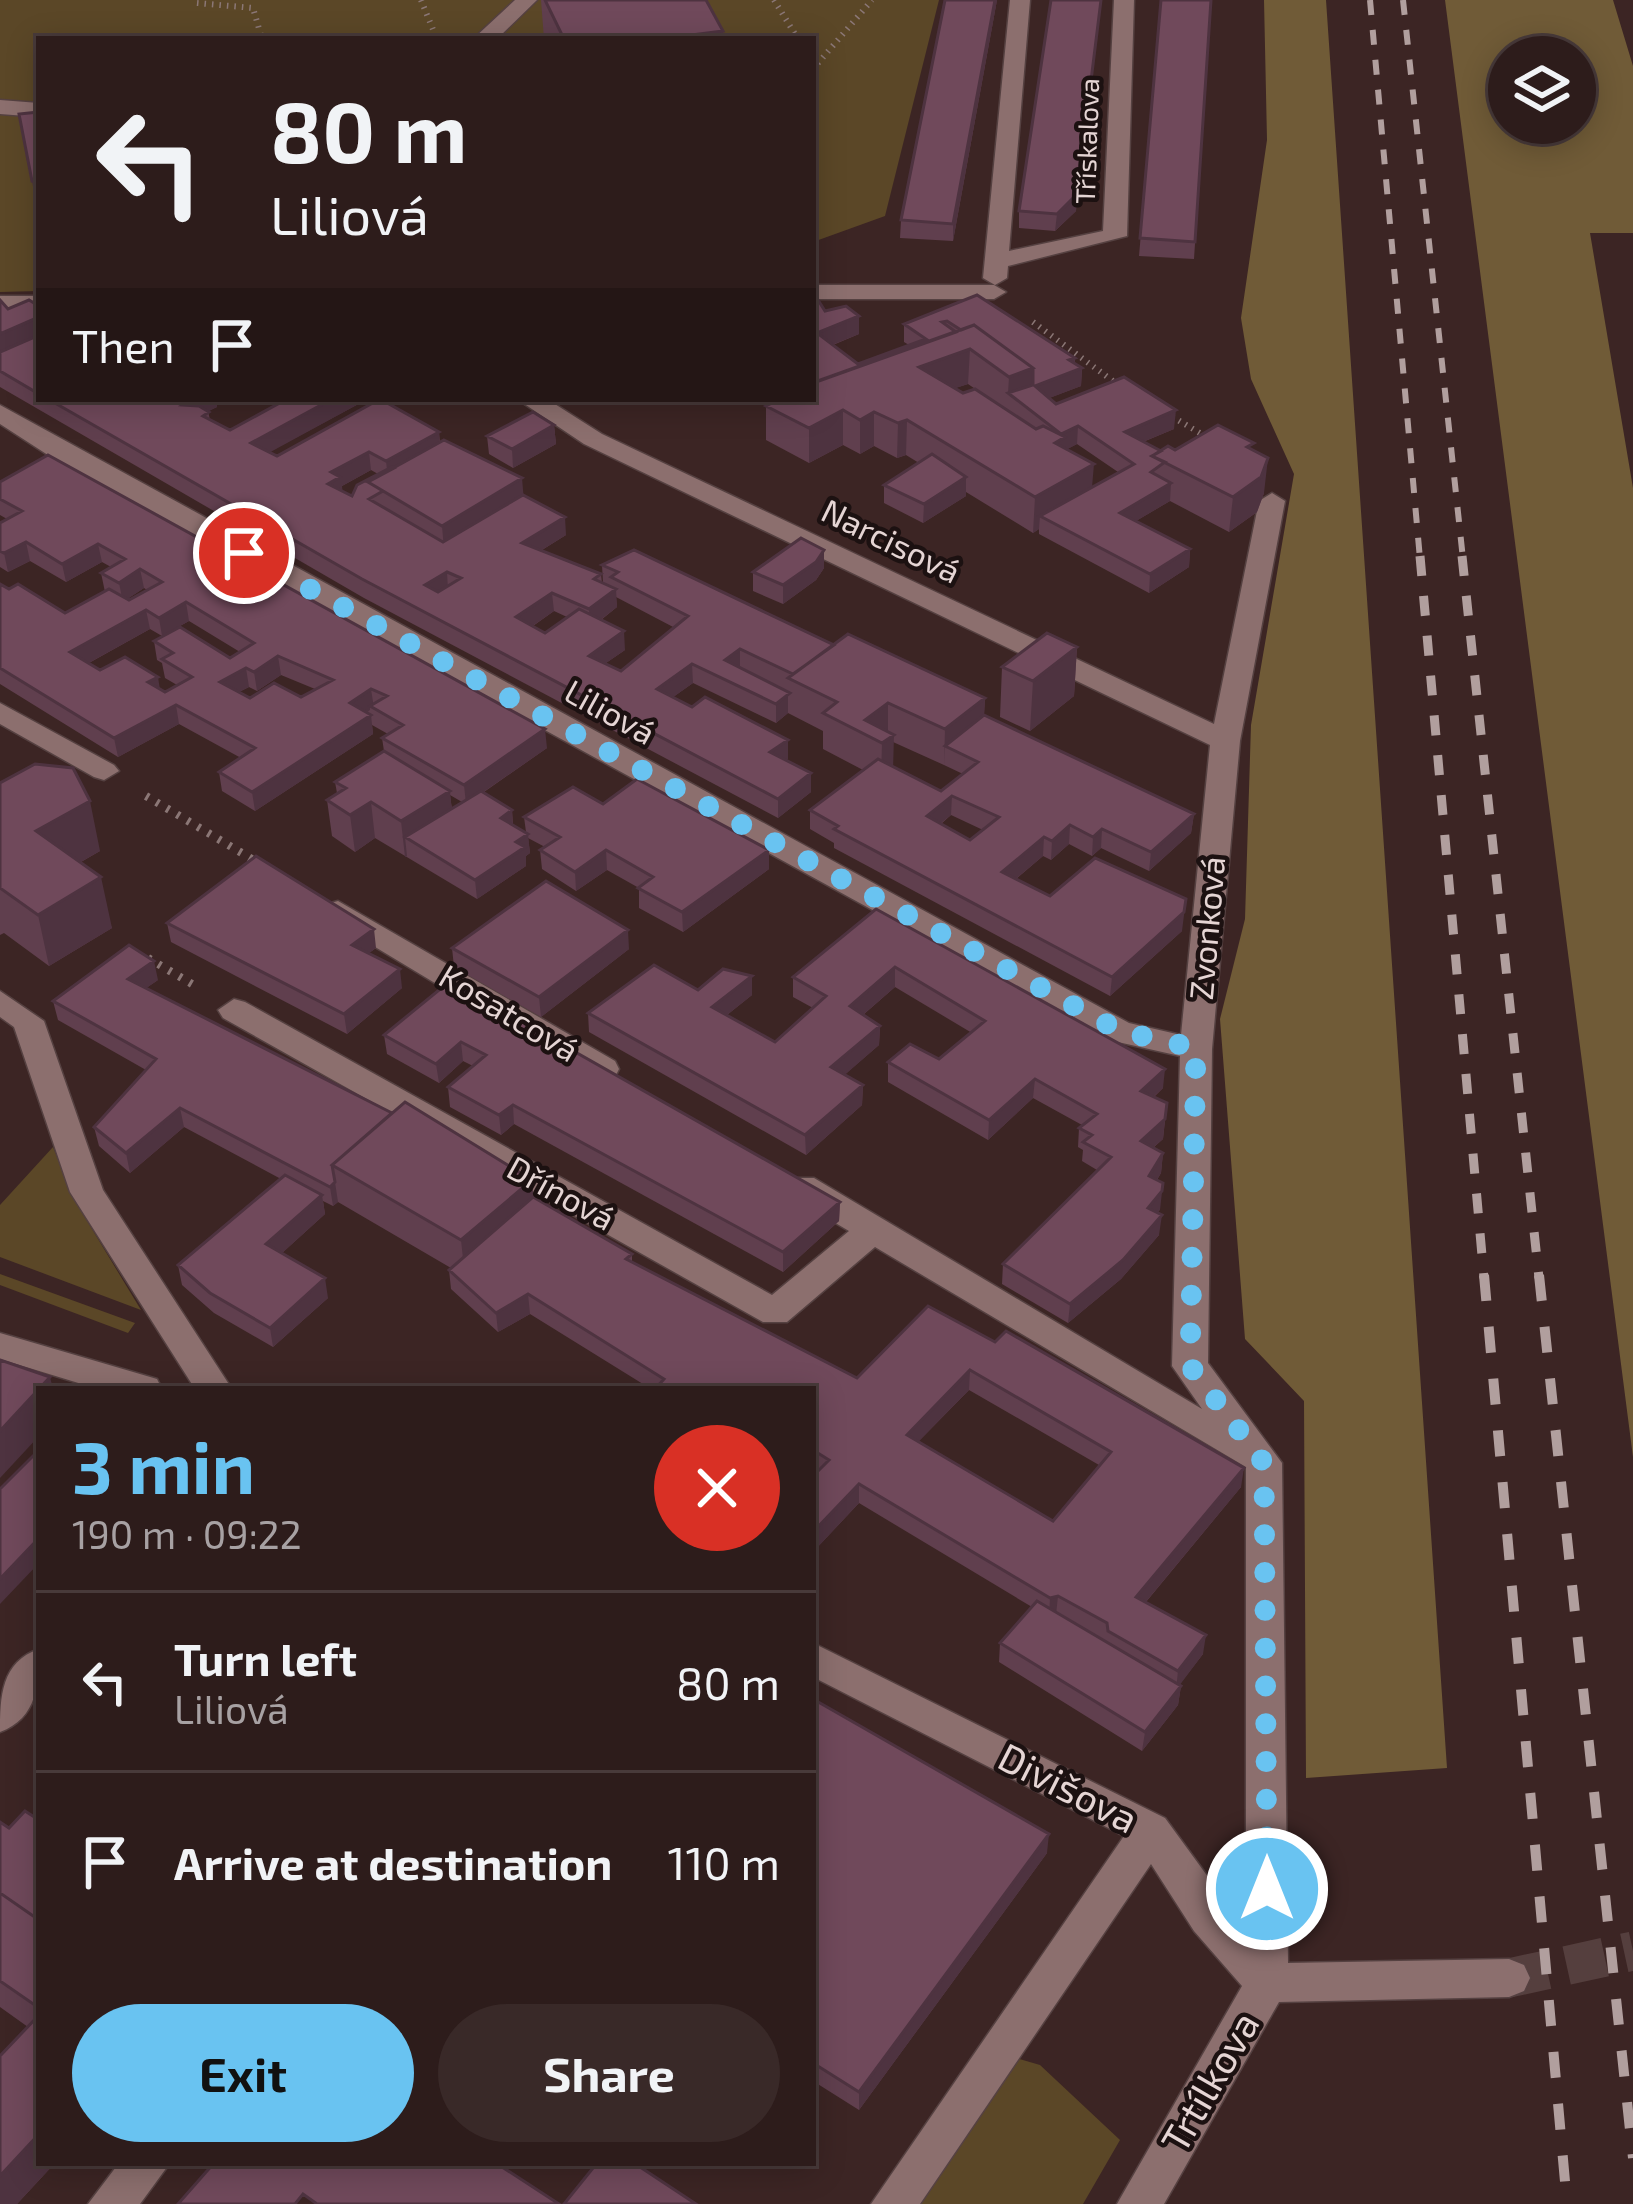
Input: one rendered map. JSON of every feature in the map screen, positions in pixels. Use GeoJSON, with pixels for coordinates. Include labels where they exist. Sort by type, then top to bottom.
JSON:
{"type":"FeatureCollection","features":[{"type":"Feature","properties":{"kind":"street"},"geometry":{"type":"LineString","coordinates":[[487,36],[527,0]]}},
{"type":"Feature","properties":{"kind":"street"},"geometry":{"type":"LineString","coordinates":[[816,292],[994,292],[1020,0]]}},
{"type":"Feature","properties":{"kind":"street","name":"Třískalova"},"geometry":{"type":"LineString","coordinates":[[996,262],[1115,236],[1124,0]]}},
{"type":"Feature","properties":{"kind":"street"},"geometry":{"type":"LineString","coordinates":[[0,107],[36,110]]}},
{"type":"Feature","properties":{"kind":"street"},"geometry":{"type":"LineString","coordinates":[[0,303],[36,303]]}},
{"type":"Feature","properties":{"kind":"street","name":"Narcisová"},"geometry":{"type":"LineString","coordinates":[[535,402],[593,439],[1225,740]]}},
{"type":"Feature","properties":{"kind":"street","name":"Liliová"},"geometry":{"type":"LineString","coordinates":[[0,412],[77,462],[1120,1031],[1196,1048]]}},
{"type":"Feature","properties":{"kind":"street","name":"Zvonková"},"geometry":{"type":"LineString","coordinates":[[1264,1463],[1190,1366],[1196,1048],[1225,740],[1272,502]]}},
{"type":"Feature","properties":{"kind":"street"},"geometry":{"type":"LineString","coordinates":[[0,712],[104,771]]}},
{"type":"Feature","properties":{"kind":"street","name":"Kosatcová"},"geometry":{"type":"LineString","coordinates":[[309,894],[632,1086]]}},
{"type":"Feature","properties":{"kind":"street"},"geometry":{"type":"LineString","coordinates":[[64,998],[14,1011],[88,1192],[212,1386]]}},
{"type":"Feature","properties":{"kind":"street","name":"Dřínová"},"geometry":{"type":"LineString","coordinates":[[234,1010],[775,1313],[873,1230]]}},
{"type":"Feature","properties":{"kind":"street"},"geometry":{"type":"LineString","coordinates":[[772,1170],[1264,1463],[1267,1983]]}},
{"type":"Feature","properties":{"kind":"street"},"geometry":{"type":"LineString","coordinates":[[0,1346],[134,1386]]}},
{"type":"Feature","properties":{"kind":"street","name":"Divišova"},"geometry":{"type":"LineString","coordinates":[[816,1661],[1151,1830],[1209,1918],[1267,1983]]}},
{"type":"Feature","properties":{"kind":"street"},"geometry":{"type":"LineString","coordinates":[[0,1715],[36,1669]]}},
{"type":"Feature","properties":{"kind":"street"},"geometry":{"type":"LineString","coordinates":[[894,2204],[1151,1830]]}},
{"type":"Feature","properties":{"kind":"street","name":"Trtílkova"},"geometry":{"type":"LineString","coordinates":[[1140,2204],[1267,1983],[1509,1978]]}},
{"type":"Feature","properties":{"kind":"street"},"geometry":{"type":"LineString","coordinates":[[111,2204],[145,2166]]}},
{"type":"Feature","properties":{"kind":"path"},"geometry":{"type":"LineString","coordinates":[[422,0],[436,36]]}},
{"type":"Feature","properties":{"kind":"path"},"geometry":{"type":"LineString","coordinates":[[774,0],[796,36]]}},
{"type":"Feature","properties":{"kind":"path"},"geometry":{"type":"LineString","coordinates":[[816,65],[872,0]]}},
{"type":"Feature","properties":{"kind":"path"},"geometry":{"type":"LineString","coordinates":[[197,3],[253,8],[261,36]]}},
{"type":"Feature","properties":{"kind":"path"},"geometry":{"type":"LineString","coordinates":[[994,292],[1130,392]]}},
{"type":"Feature","properties":{"kind":"path"},"geometry":{"type":"LineString","coordinates":[[1149,403],[1224,447]]}},
{"type":"Feature","properties":{"kind":"path"},"geometry":{"type":"LineString","coordinates":[[104,771],[309,894]]}},
{"type":"Feature","properties":{"kind":"shaded area"},"geometry":{"type":"Polygon","coordinates":[[[0,0],[939,0],[885,216],[816,241],[816,36],[36,36],[36,291],[0,292],[0,0]]]}},
{"type":"Feature","properties":{"kind":"shaded area"},"geometry":{"type":"Polygon","coordinates":[[[1264,0],[1326,0],[1447,1768],[1306,1778],[1304,1401],[1245,1339],[1220,1019],[1245,919],[1251,725],[1294,474],[1251,379],[1241,318],[1267,140],[1264,0]]]}},
{"type":"Feature","properties":{"kind":"shaded area"},"geometry":{"type":"Polygon","coordinates":[[[1445,0],[1613,0],[1633,66],[1633,233],[1590,233],[1633,488],[1633,1457],[1445,0]]]}},
{"type":"Feature","properties":{"kind":"shaded area"},"geometry":{"type":"Polygon","coordinates":[[[53,1147],[75,1201],[141,1310],[0,1257],[0,1205],[53,1147]]]}},
{"type":"Feature","properties":{"kind":"shaded area"},"geometry":{"type":"Polygon","coordinates":[[[0,1274],[135,1323],[128,1333],[0,1285],[0,1274]]]}},
{"type":"Feature","properties":{"kind":"shaded area"},"geometry":{"type":"Polygon","coordinates":[[[1016,2058],[1040,2065],[1120,2140],[1083,2204],[917,2204],[1016,2058]]]}},
{"type":"Feature","properties":{"kind":"building"},"geometry":{"type":"Polygon","coordinates":[[[545,0],[706,0],[723,31],[684,36],[563,36],[545,0]]]}},
{"type":"Feature","properties":{"kind":"building"},"geometry":{"type":"Polygon","coordinates":[[[945,0],[995,0],[953,224],[901,220],[945,0]]]}},
{"type":"Feature","properties":{"kind":"building"},"geometry":{"type":"Polygon","coordinates":[[[1051,0],[1101,0],[1077,194],[1057,214],[1019,211],[1051,0]]]}},
{"type":"Feature","properties":{"kind":"building"},"geometry":{"type":"Polygon","coordinates":[[[1161,0],[1211,0],[1195,242],[1140,238],[1161,0]]]}},
{"type":"Feature","properties":{"kind":"building"},"geometry":{"type":"Polygon","coordinates":[[[36,112],[36,180],[32,181],[19,114],[36,112]]]}},
{"type":"Feature","properties":{"kind":"building"},"geometry":{"type":"Polygon","coordinates":[[[977,295],[1075,358],[1069,360],[1082,368],[1035,386],[1056,404],[1124,377],[1176,410],[1125,432],[1161,451],[1152,456],[1165,462],[1151,472],[1171,483],[1120,513],[1190,549],[1150,574],[1040,516],[1134,464],[1078,426],[1061,434],[1008,393],[1033,385],[1033,368],[974,325],[961,330],[942,322],[956,332],[816,382],[816,297],[825,311],[846,306],[859,316],[817,333],[858,364],[926,339],[904,324],[977,295]]]}},
{"type":"Feature","properties":{"kind":"building"},"geometry":{"type":"Polygon","coordinates":[[[0,300],[8,309],[29,300],[36,304],[36,318],[0,334],[0,300]]]}},
{"type":"Feature","properties":{"kind":"building"},"geometry":{"type":"Polygon","coordinates":[[[974,325],[1033,368],[1009,377],[970,349],[919,367],[963,393],[975,389],[1036,429],[1043,426],[1065,437],[1055,443],[1094,464],[1035,497],[907,420],[898,423],[874,412],[860,420],[843,410],[809,428],[766,406],[816,402],[816,382],[974,325]]]}},
{"type":"Feature","properties":{"kind":"building"},"geometry":{"type":"Polygon","coordinates":[[[36,336],[36,392],[0,371],[0,352],[36,336]]]}},
{"type":"Feature","properties":{"kind":"building"},"geometry":{"type":"Polygon","coordinates":[[[53,402],[188,402],[183,405],[199,406],[209,412],[203,416],[230,430],[281,402],[326,402],[251,443],[277,456],[375,402],[385,402],[439,432],[386,461],[369,452],[331,472],[340,477],[328,484],[352,496],[357,485],[394,468],[368,482],[383,491],[369,499],[443,542],[523,495],[565,517],[522,543],[601,574],[594,579],[616,589],[589,609],[552,593],[516,617],[545,633],[579,609],[624,631],[589,656],[621,671],[688,616],[611,577],[618,572],[602,565],[634,550],[834,645],[793,674],[740,649],[725,660],[790,693],[776,704],[692,664],[657,689],[692,707],[705,697],[788,740],[770,752],[811,773],[778,799],[362,579],[53,402]],[[447,572],[425,585],[438,592],[461,578],[447,572]]]}},
{"type":"Feature","properties":{"kind":"building"},"geometry":{"type":"Polygon","coordinates":[[[533,412],[554,425],[512,449],[487,436],[533,412]]]}},
{"type":"Feature","properties":{"kind":"building"},"geometry":{"type":"Polygon","coordinates":[[[1218,425],[1254,443],[1247,447],[1268,458],[1261,477],[1233,497],[1152,456],[1168,446],[1175,450],[1218,425]]]}},
{"type":"Feature","properties":{"kind":"building"},"geometry":{"type":"Polygon","coordinates":[[[444,440],[522,478],[442,526],[368,482],[444,440]]]}},
{"type":"Feature","properties":{"kind":"building"},"geometry":{"type":"Polygon","coordinates":[[[932,454],[966,477],[924,504],[884,485],[932,454]]]}},
{"type":"Feature","properties":{"kind":"building"},"geometry":{"type":"Polygon","coordinates":[[[48,455],[545,729],[464,785],[382,738],[403,725],[370,706],[387,696],[371,689],[350,703],[371,715],[252,792],[219,772],[255,748],[176,705],[114,738],[0,668],[0,584],[9,589],[18,584],[65,613],[109,589],[129,600],[162,582],[140,569],[119,583],[101,573],[125,559],[98,544],[62,564],[26,542],[0,551],[0,523],[22,511],[0,499],[0,482],[48,455]],[[186,602],[159,618],[146,610],[70,652],[100,670],[125,657],[158,677],[148,682],[165,692],[192,677],[162,659],[173,653],[154,641],[180,627],[230,658],[254,643],[186,602]],[[278,656],[254,672],[246,668],[220,682],[250,698],[274,683],[301,697],[333,680],[278,656]]]}},
{"type":"Feature","properties":{"kind":"building"},"geometry":{"type":"Polygon","coordinates":[[[801,538],[824,550],[816,562],[783,585],[753,572],[801,538]]]}},
{"type":"Feature","properties":{"kind":"building"},"geometry":{"type":"Polygon","coordinates":[[[1047,633],[1077,647],[1033,681],[1002,667],[1047,633]]]}},
{"type":"Feature","properties":{"kind":"building"},"geometry":{"type":"Polygon","coordinates":[[[848,634],[985,698],[945,729],[888,703],[865,720],[894,735],[882,743],[823,713],[837,702],[788,678],[848,634]]]}},
{"type":"Feature","properties":{"kind":"building"},"geometry":{"type":"Polygon","coordinates":[[[984,715],[1194,814],[1151,852],[1102,829],[1093,837],[1070,825],[1052,841],[1044,837],[1002,872],[1050,896],[1095,858],[1186,899],[1184,912],[1112,977],[834,829],[838,826],[810,810],[878,759],[941,791],[978,762],[945,746],[984,715]],[[952,796],[927,816],[970,840],[999,817],[952,796]]]}},
{"type":"Feature","properties":{"kind":"building"},"geometry":{"type":"Polygon","coordinates":[[[384,751],[450,791],[401,821],[371,802],[350,815],[327,800],[346,788],[335,782],[384,751]]]}},
{"type":"Feature","properties":{"kind":"building"},"geometry":{"type":"Polygon","coordinates":[[[35,764],[73,768],[90,801],[36,831],[101,877],[38,915],[0,888],[0,783],[35,764]]]}},
{"type":"Feature","properties":{"kind":"building"},"geometry":{"type":"Polygon","coordinates":[[[637,779],[769,850],[682,912],[638,888],[653,877],[606,850],[575,872],[540,850],[560,837],[524,817],[573,787],[603,804],[637,779]]]}},
{"type":"Feature","properties":{"kind":"building"},"geometry":{"type":"Polygon","coordinates":[[[481,791],[512,810],[501,818],[528,834],[516,842],[525,847],[475,880],[405,837],[481,791]]]}},
{"type":"Feature","properties":{"kind":"building"},"geometry":{"type":"Polygon","coordinates":[[[256,856],[374,929],[352,945],[400,969],[344,1014],[167,923],[256,856]]]}},
{"type":"Feature","properties":{"kind":"building"},"geometry":{"type":"Polygon","coordinates":[[[546,881],[628,930],[539,997],[452,948],[546,881]]]}},
{"type":"Feature","properties":{"kind":"building"},"geometry":{"type":"Polygon","coordinates":[[[876,909],[1165,1069],[1141,1091],[1167,1103],[1165,1119],[1141,1141],[1163,1153],[1149,1176],[1163,1183],[1162,1191],[1148,1208],[1162,1215],[1123,1260],[1070,1304],[1003,1264],[1111,1157],[1083,1142],[1092,1135],[1079,1128],[1097,1114],[1035,1079],[989,1120],[888,1062],[910,1044],[939,1059],[985,1021],[895,967],[850,1006],[880,1026],[831,1067],[863,1085],[805,1135],[588,1013],[654,965],[698,990],[723,969],[752,976],[712,1007],[775,1042],[826,996],[793,977],[876,909]]]}},
{"type":"Feature","properties":{"kind":"building"},"geometry":{"type":"Polygon","coordinates":[[[129,945],[154,961],[128,979],[392,1113],[332,1165],[335,1182],[330,1187],[180,1108],[126,1153],[94,1127],[156,1059],[53,1001],[129,945]]]}},
{"type":"Feature","properties":{"kind":"building"},"geometry":{"type":"Polygon","coordinates":[[[450,981],[840,1202],[783,1252],[513,1105],[499,1115],[448,1087],[486,1055],[461,1042],[436,1064],[384,1035],[450,981]]]}},
{"type":"Feature","properties":{"kind":"building"},"geometry":{"type":"Polygon","coordinates":[[[405,1102],[532,1180],[461,1240],[332,1165],[405,1102]]]}},
{"type":"Feature","properties":{"kind":"building"},"geometry":{"type":"Polygon","coordinates":[[[285,1175],[322,1195],[266,1244],[325,1278],[270,1328],[210,1293],[178,1265],[285,1175]]]}},
{"type":"Feature","properties":{"kind":"building"},"geometry":{"type":"Polygon","coordinates":[[[533,1197],[632,1254],[626,1259],[857,1378],[928,1306],[995,1342],[1006,1331],[1244,1468],[1136,1597],[1206,1635],[1178,1671],[1108,1631],[1107,1623],[1058,1596],[1050,1598],[859,1484],[816,1529],[816,1473],[829,1460],[816,1452],[816,1386],[658,1386],[664,1379],[528,1294],[496,1313],[449,1270],[533,1197]],[[970,1370],[907,1435],[1053,1521],[1111,1452],[970,1370]]]}},
{"type":"Feature","properties":{"kind":"building"},"geometry":{"type":"Polygon","coordinates":[[[0,1360],[50,1377],[36,1386],[36,1392],[0,1431],[0,1360]]]}},
{"type":"Feature","properties":{"kind":"building"},"geometry":{"type":"Polygon","coordinates":[[[36,1453],[36,1541],[0,1579],[0,1489],[36,1453]]]}},
{"type":"Feature","properties":{"kind":"building"},"geometry":{"type":"Polygon","coordinates":[[[1037,1601],[1181,1686],[1145,1732],[1000,1643],[1037,1601]]]}},
{"type":"Feature","properties":{"kind":"building"},"geometry":{"type":"Polygon","coordinates":[[[816,1701],[1049,1834],[859,2092],[816,2065],[816,1701]]]}},
{"type":"Feature","properties":{"kind":"building"},"geometry":{"type":"Polygon","coordinates":[[[25,1811],[36,1818],[36,1918],[0,1893],[0,1822],[9,1828],[25,1811]]]}},
{"type":"Feature","properties":{"kind":"building"},"geometry":{"type":"Polygon","coordinates":[[[0,1893],[36,1918],[36,2006],[0,1981],[0,1893]]]}},
{"type":"Feature","properties":{"kind":"building"},"geometry":{"type":"Polygon","coordinates":[[[36,2018],[36,2137],[0,2176],[0,2056],[36,2018]]]}},
{"type":"Feature","properties":{"kind":"building"},"geometry":{"type":"Polygon","coordinates":[[[211,2166],[501,2166],[559,2204],[317,2204],[303,2194],[295,2204],[178,2204],[211,2166]]]}},
{"type":"Feature","properties":{"kind":"building"},"geometry":{"type":"Polygon","coordinates":[[[595,2166],[639,2166],[696,2204],[564,2204],[595,2166]]]}},
{"type":"Feature","properties":{"kind":"tunnel"},"geometry":{"type":"LineString","coordinates":[[1509,1978],[1633,1951]]}},
{"type":"Feature","properties":{"kind":"railway"},"geometry":{"type":"LineString","coordinates":[[1370,0],[1420,559]]}},
{"type":"Feature","properties":{"kind":"railway"},"geometry":{"type":"LineString","coordinates":[[1403,0],[1463,559]]}},
{"type":"Feature","properties":{"kind":"railway"},"geometry":{"type":"LineString","coordinates":[[1420,556],[1484,1278]]}},
{"type":"Feature","properties":{"kind":"railway"},"geometry":{"type":"LineString","coordinates":[[1462,556],[1539,1278]]}},
{"type":"Feature","properties":{"kind":"railway"},"geometry":{"type":"LineString","coordinates":[[1484,1275],[1567,2204]]}},
{"type":"Feature","properties":{"kind":"railway"},"geometry":{"type":"LineString","coordinates":[[1539,1275],[1633,2158]]}},
{"type":"Feature","properties":{"kind":"route"},"geometry":{"type":"LineString","coordinates":[[244,553],[1120,1031],[1196,1048],[1190,1366],[1264,1463],[1267,1889]]}}]}
